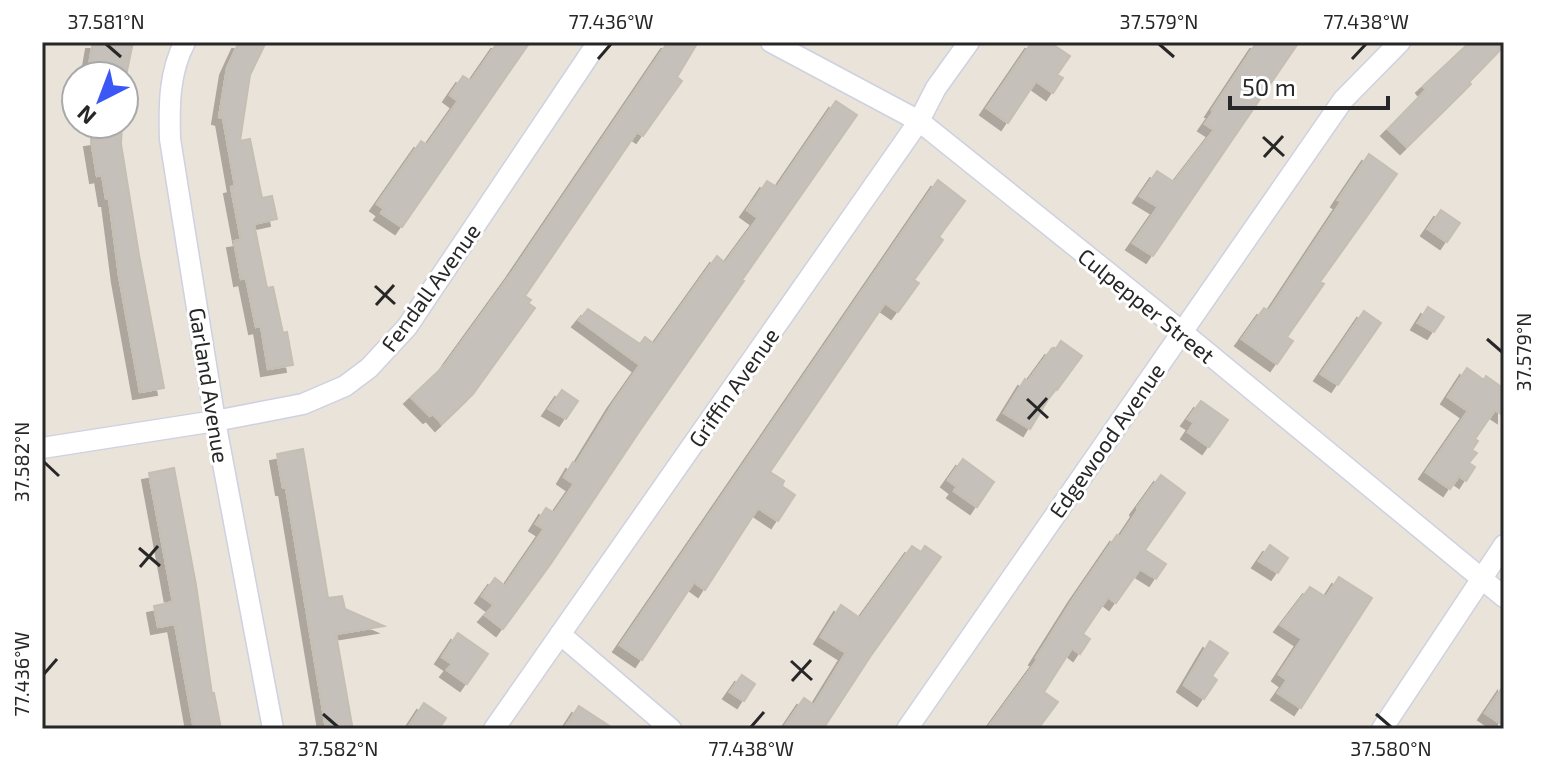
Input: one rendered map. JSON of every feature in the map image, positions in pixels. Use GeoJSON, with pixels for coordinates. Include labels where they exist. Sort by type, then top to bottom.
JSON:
{"type":"FeatureCollection","features":[{"type":"Feature","properties":{"kind":"street","name":"Garland Avenue"},"geometry":{"type":"LineString","coordinates":[[185,42],[172,77],[170,139],[215,421],[273,729]]}},
{"type":"Feature","properties":{"kind":"street","name":"Fendall Avenue"},"geometry":{"type":"LineString","coordinates":[[42,448],[303,404],[345,386],[369,368],[407,327],[598,42]]}},
{"type":"Feature","properties":{"kind":"street","name":"Culpepper Street"},"geometry":{"type":"LineString","coordinates":[[771,42],[919,121],[1181,331],[1504,597]]}},
{"type":"Feature","properties":{"kind":"street","name":"Griffin Avenue"},"geometry":{"type":"LineString","coordinates":[[494,729],[919,121],[936,88],[969,42]]}},
{"type":"Feature","properties":{"kind":"street","name":"Edgewood Avenue"},"geometry":{"type":"LineString","coordinates":[[907,729],[1343,100],[1400,42]]}},
{"type":"Feature","properties":{"kind":"street"},"geometry":{"type":"LineString","coordinates":[[1382,729],[1504,545]]}},
{"type":"Feature","properties":{"kind":"street"},"geometry":{"type":"LineString","coordinates":[[560,634],[671,729]]}},
{"type":"Feature","properties":{"kind":"building"},"geometry":{"type":"Polygon","coordinates":[[[93,42],[133,42],[129,60],[90,60],[93,42]]]}},
{"type":"Feature","properties":{"kind":"building"},"geometry":{"type":"Polygon","coordinates":[[[239,42],[266,42],[250,75],[240,141],[250,139],[262,198],[272,196],[277,219],[254,224],[267,288],[273,287],[293,365],[268,369],[261,326],[256,327],[246,278],[241,279],[234,241],[241,240],[231,187],[235,186],[223,118],[219,117],[227,68],[239,42]]]}},
{"type":"Feature","properties":{"kind":"building"},"geometry":{"type":"Polygon","coordinates":[[[498,42],[530,42],[402,227],[381,213],[384,209],[377,204],[421,141],[427,145],[458,101],[450,95],[463,76],[471,81],[498,42]]]}},
{"type":"Feature","properties":{"kind":"building"},"geometry":{"type":"Polygon","coordinates":[[[668,42],[698,42],[677,77],[682,81],[643,136],[637,132],[525,296],[535,308],[473,394],[442,424],[411,397],[445,365],[513,271],[668,42]]]}},
{"type":"Feature","properties":{"kind":"building"},"geometry":{"type":"Polygon","coordinates":[[[1032,42],[1049,42],[1070,56],[1057,75],[1063,78],[1053,93],[1036,81],[1008,123],[987,108],[1032,42]]]}},
{"type":"Feature","properties":{"kind":"building"},"geometry":{"type":"Polygon","coordinates":[[[1257,42],[1299,42],[1153,256],[1133,243],[1158,207],[1140,196],[1157,171],[1174,182],[1214,130],[1205,124],[1257,42]]]}},
{"type":"Feature","properties":{"kind":"building"},"geometry":{"type":"Polygon","coordinates":[[[1470,42],[1504,42],[1504,46],[1469,82],[1471,84],[1407,147],[1388,129],[1426,90],[1423,86],[1470,42]]]}},
{"type":"Feature","properties":{"kind":"building"},"geometry":{"type":"Polygon","coordinates":[[[836,101],[857,115],[550,565],[503,629],[485,615],[494,605],[482,596],[495,578],[505,586],[544,529],[536,524],[546,508],[554,513],[574,484],[564,477],[573,462],[576,464],[640,365],[579,320],[588,309],[640,344],[645,337],[654,344],[717,256],[725,263],[758,218],[747,210],[767,181],[777,187],[836,101]]]}},
{"type":"Feature","properties":{"kind":"building"},"geometry":{"type":"Polygon","coordinates":[[[91,140],[121,140],[164,388],[140,392],[109,199],[106,199],[102,175],[97,176],[91,140]]]}},
{"type":"Feature","properties":{"kind":"building"},"geometry":{"type":"Polygon","coordinates":[[[1369,154],[1397,174],[1320,282],[1324,284],[1287,337],[1293,341],[1277,364],[1242,339],[1264,308],[1269,311],[1369,154]]]}},
{"type":"Feature","properties":{"kind":"building"},"geometry":{"type":"Polygon","coordinates":[[[938,180],[965,201],[939,237],[943,240],[914,280],[919,283],[898,312],[885,303],[770,472],[784,481],[782,486],[795,495],[778,521],[758,508],[705,590],[694,582],[642,660],[620,645],[938,180]]]}},
{"type":"Feature","properties":{"kind":"building"},"geometry":{"type":"Polygon","coordinates":[[[1441,210],[1460,223],[1447,242],[1428,229],[1441,210]]]}},
{"type":"Feature","properties":{"kind":"building"},"geometry":{"type":"Polygon","coordinates":[[[1428,307],[1444,317],[1434,332],[1418,323],[1428,307]]]}},
{"type":"Feature","properties":{"kind":"building"},"geometry":{"type":"Polygon","coordinates":[[[1364,311],[1381,323],[1338,385],[1321,374],[1364,311]]]}},
{"type":"Feature","properties":{"kind":"building"},"geometry":{"type":"Polygon","coordinates":[[[1061,341],[1082,356],[1057,390],[1055,388],[1030,429],[1004,413],[1025,379],[1028,381],[1052,348],[1055,350],[1061,341]]]}},
{"type":"Feature","properties":{"kind":"building"},"geometry":{"type":"Polygon","coordinates":[[[1467,368],[1484,380],[1486,376],[1504,389],[1504,416],[1495,410],[1475,439],[1478,441],[1472,450],[1477,453],[1469,463],[1475,467],[1466,481],[1459,476],[1450,489],[1426,472],[1468,411],[1448,397],[1467,368]]]}},
{"type":"Feature","properties":{"kind":"building"},"geometry":{"type":"Polygon","coordinates":[[[562,390],[578,401],[566,419],[549,409],[562,390]]]}},
{"type":"Feature","properties":{"kind":"building"},"geometry":{"type":"Polygon","coordinates":[[[1201,401],[1228,420],[1209,447],[1188,432],[1194,423],[1188,419],[1201,401]]]}},
{"type":"Feature","properties":{"kind":"building"},"geometry":{"type":"Polygon","coordinates":[[[303,449],[328,598],[342,596],[345,609],[384,626],[336,634],[352,725],[350,729],[326,729],[286,488],[283,488],[277,454],[303,449]]]}},
{"type":"Feature","properties":{"kind":"building"},"geometry":{"type":"Polygon","coordinates":[[[963,459],[994,482],[977,507],[954,491],[957,487],[948,480],[963,459]]]}},
{"type":"Feature","properties":{"kind":"building"},"geometry":{"type":"Polygon","coordinates":[[[174,468],[212,694],[221,729],[194,729],[175,624],[158,627],[154,606],[173,602],[149,473],[174,468]]]}},
{"type":"Feature","properties":{"kind":"building"},"geometry":{"type":"Polygon","coordinates":[[[1161,475],[1185,493],[1145,550],[1166,564],[1156,579],[1140,569],[1116,603],[1108,597],[1083,634],[1090,639],[1080,654],[1072,648],[1044,692],[1058,702],[1038,729],[987,729],[1038,659],[1075,596],[1117,535],[1120,537],[1161,475]]]}},
{"type":"Feature","properties":{"kind":"building"},"geometry":{"type":"Polygon","coordinates":[[[1270,545],[1288,558],[1278,573],[1259,561],[1270,545]]]}},
{"type":"Feature","properties":{"kind":"building"},"geometry":{"type":"Polygon","coordinates":[[[912,546],[921,552],[925,546],[941,557],[823,729],[783,729],[804,698],[814,705],[846,653],[821,637],[841,605],[860,618],[912,546]]]}},
{"type":"Feature","properties":{"kind":"building"},"geometry":{"type":"Polygon","coordinates":[[[1339,577],[1372,598],[1301,708],[1278,693],[1287,680],[1279,674],[1302,639],[1281,625],[1310,587],[1326,597],[1339,577]]]}},
{"type":"Feature","properties":{"kind":"building"},"geometry":{"type":"Polygon","coordinates":[[[458,633],[488,654],[467,684],[447,670],[452,664],[442,657],[458,633]]]}},
{"type":"Feature","properties":{"kind":"building"},"geometry":{"type":"Polygon","coordinates":[[[1210,641],[1228,653],[1212,676],[1217,680],[1204,699],[1184,685],[1210,641]]]}},
{"type":"Feature","properties":{"kind":"building"},"geometry":{"type":"Polygon","coordinates":[[[742,675],[755,684],[744,701],[730,692],[742,675]]]}},
{"type":"Feature","properties":{"kind":"building"},"geometry":{"type":"Polygon","coordinates":[[[1504,685],[1504,726],[1485,713],[1504,685]]]}},
{"type":"Feature","properties":{"kind":"building"},"geometry":{"type":"Polygon","coordinates":[[[424,703],[446,718],[439,729],[407,729],[424,703]]]}},
{"type":"Feature","properties":{"kind":"building"},"geometry":{"type":"Polygon","coordinates":[[[579,706],[614,729],[564,729],[579,706]]]}}]}
